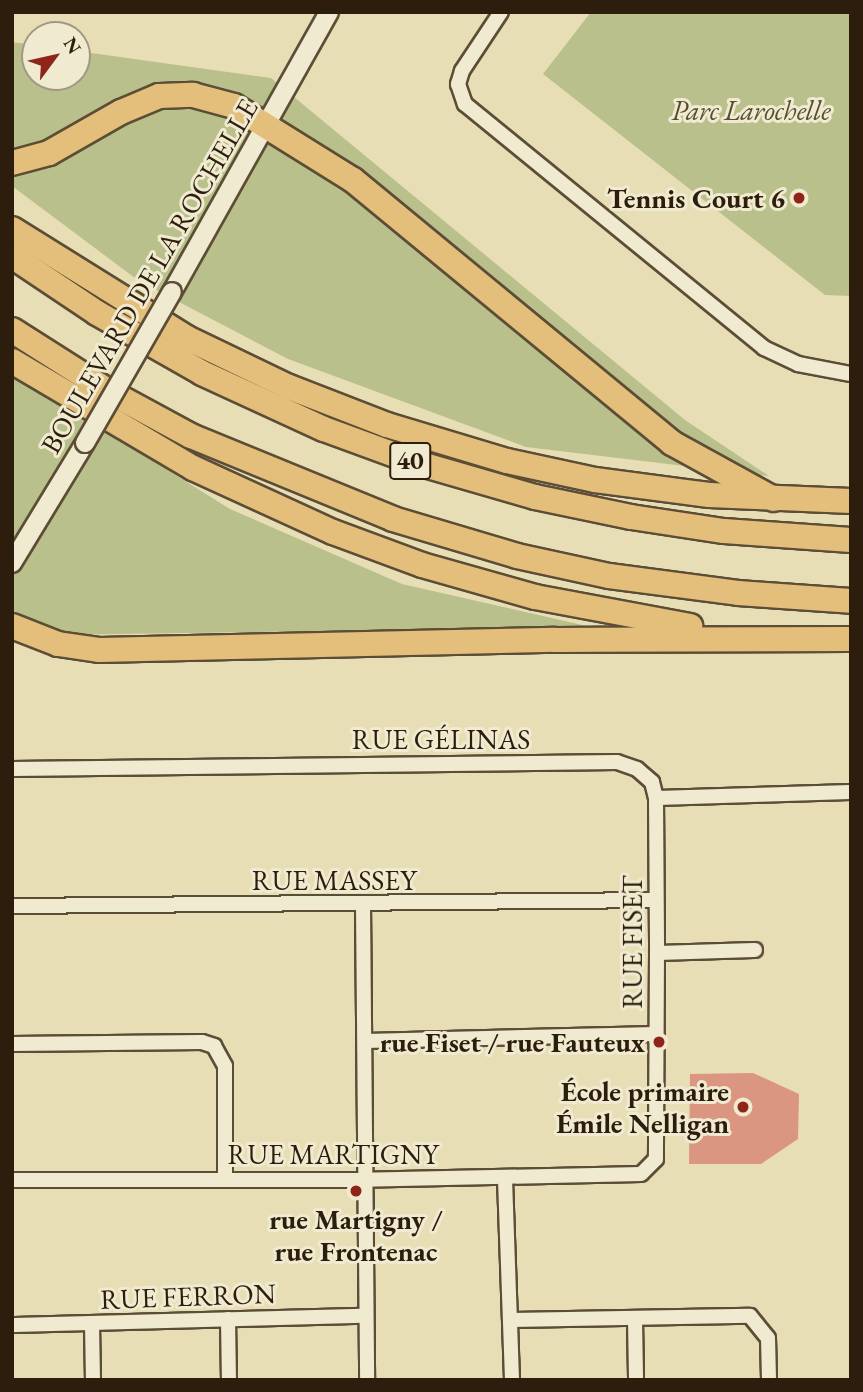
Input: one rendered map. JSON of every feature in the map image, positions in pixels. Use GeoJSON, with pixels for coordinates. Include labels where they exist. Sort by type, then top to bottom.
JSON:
{"type":"FeatureCollection","features":[{"type":"Feature","properties":{"kind":"highway"},"geometry":{"type":"LineString","coordinates":[[12,163],[50,153],[121,112],[159,96],[215,100],[267,125],[353,180],[672,443],[774,499]]}},
{"type":"Feature","properties":{"kind":"highway"},"geometry":{"type":"LineString","coordinates":[[12,229],[187,338],[289,387],[387,425],[507,461],[595,480],[774,499],[851,500]]}},
{"type":"Feature","properties":{"kind":"highway","name":"40"},"geometry":{"type":"LineString","coordinates":[[12,256],[97,313],[202,373],[324,429],[414,462],[535,497],[631,517],[724,531],[851,540]]}},
{"type":"Feature","properties":{"kind":"highway","name":"40"},"geometry":{"type":"LineString","coordinates":[[12,330],[108,391],[216,448],[403,523],[508,553],[610,576],[738,593],[851,601]]}},
{"type":"Feature","properties":{"kind":"highway"},"geometry":{"type":"LineString","coordinates":[[12,361],[224,484],[389,554],[571,605],[774,638]]}},
{"type":"Feature","properties":{"kind":"highway"},"geometry":{"type":"LineString","coordinates":[[12,626],[58,644],[99,650],[774,638],[851,639]]}},
{"type":"Feature","properties":{"kind":"street","name":"BOULEVARD DE LA ROCHELLE"},"geometry":{"type":"LineString","coordinates":[[12,563],[172,292],[329,12]]}},
{"type":"Feature","properties":{"kind":"street"},"geometry":{"type":"LineString","coordinates":[[501,12],[462,71],[458,84],[465,104],[764,348],[798,364],[851,374]]}},
{"type":"Feature","properties":{"kind":"street","name":"RUE GÉLINAS"},"geometry":{"type":"LineString","coordinates":[[12,769],[617,762],[638,769],[652,782],[656,798]]}},
{"type":"Feature","properties":{"kind":"street"},"geometry":{"type":"LineString","coordinates":[[656,798],[851,792]]}},
{"type":"Feature","properties":{"kind":"street","name":"RUE FISET"},"geometry":{"type":"LineString","coordinates":[[651,1168],[656,1159],[656,798]]}},
{"type":"Feature","properties":{"kind":"street","name":"RUE MASSEY"},"geometry":{"type":"LineString","coordinates":[[12,906],[363,905],[656,900]]}},
{"type":"Feature","properties":{"kind":"street"},"geometry":{"type":"LineString","coordinates":[[363,905],[367,1380]]}},
{"type":"Feature","properties":{"kind":"street"},"geometry":{"type":"LineString","coordinates":[[657,953],[755,950]]}},
{"type":"Feature","properties":{"kind":"street"},"geometry":{"type":"LineString","coordinates":[[365,1041],[656,1034]]}},
{"type":"Feature","properties":{"kind":"street"},"geometry":{"type":"LineString","coordinates":[[12,1044],[202,1042],[214,1046],[225,1066],[225,1178]]}},
{"type":"Feature","properties":{"kind":"street","name":"RUE MARTIGNY"},"geometry":{"type":"LineString","coordinates":[[12,1180],[505,1179],[641,1174],[651,1168]]}},
{"type":"Feature","properties":{"kind":"street"},"geometry":{"type":"LineString","coordinates":[[505,1179],[512,1380]]}},
{"type":"Feature","properties":{"kind":"street","name":"RUE FERRON"},"geometry":{"type":"LineString","coordinates":[[12,1325],[366,1316]]}},
{"type":"Feature","properties":{"kind":"street"},"geometry":{"type":"LineString","coordinates":[[512,1320],[750,1316],[768,1338],[769,1380]]}},
{"type":"Feature","properties":{"kind":"street"},"geometry":{"type":"LineString","coordinates":[[228,1319],[229,1380]]}},
{"type":"Feature","properties":{"kind":"street"},"geometry":{"type":"LineString","coordinates":[[635,1320],[636,1380]]}},
{"type":"Feature","properties":{"kind":"street"},"geometry":{"type":"LineString","coordinates":[[92,1324],[93,1380]]}},
{"type":"Feature","properties":{"kind":"green space","name":"Parc Larochelle"},"geometry":{"type":"Polygon","coordinates":[[[591,12],[851,12],[851,296],[825,295],[543,74],[591,12]]]}},
{"type":"Feature","properties":{"kind":"green space"},"geometry":{"type":"Polygon","coordinates":[[[12,42],[21,43],[21,91],[91,91],[91,53],[271,78],[685,420],[769,476],[526,447],[288,359],[139,281],[12,186],[12,42]]]}},
{"type":"Feature","properties":{"kind":"green space"},"geometry":{"type":"Polygon","coordinates":[[[12,373],[230,509],[402,584],[591,627],[50,635],[12,611],[12,373]]]}},
{"type":"Feature","properties":{"kind":"building"},"geometry":{"type":"Polygon","coordinates":[[[753,1073],[799,1094],[798,1139],[761,1164],[689,1164],[690,1074],[753,1073]]]}},
{"type":"Feature","properties":{"kind":"place","name":"Tennis Court 6"},"geometry":{"type":"Point","coordinates":[799,198]}},
{"type":"Feature","properties":{"kind":"place","name":"rue Fiset / rue Fauteux"},"geometry":{"type":"Point","coordinates":[659,1042]}},
{"type":"Feature","properties":{"kind":"place","name":"École primaire Émile Nelligan"},"geometry":{"type":"Point","coordinates":[743,1107]}},
{"type":"Feature","properties":{"kind":"place","name":"rue Martigny / rue Frontenac"},"geometry":{"type":"Point","coordinates":[356,1191]}}]}
